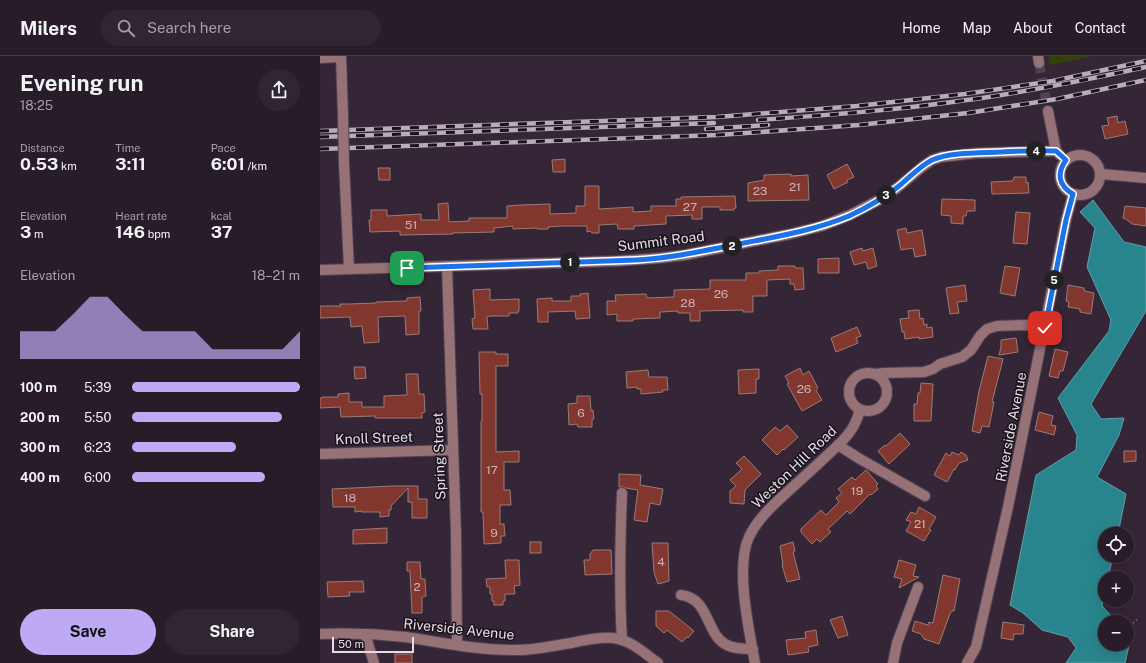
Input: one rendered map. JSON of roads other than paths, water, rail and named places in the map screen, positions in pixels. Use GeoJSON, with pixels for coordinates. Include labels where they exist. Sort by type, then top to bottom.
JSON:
{"type":"FeatureCollection","features":[{"type":"Feature","properties":{"kind":"street"},"geometry":{"type":"LineString","coordinates":[[320,58],[341,57],[349,269]]}},
{"type":"Feature","properties":{"kind":"street"},"geometry":{"type":"LineString","coordinates":[[1048,111],[1056,151],[1066,160]]}},
{"type":"Feature","properties":{"kind":"street","name":"Summit Road"},"geometry":{"type":"LineString","coordinates":[[320,270],[636,260],[705,251],[804,231],[850,215],[879,200],[897,188],[932,160],[942,157],[977,153],[1056,151]]}},
{"type":"Feature","properties":{"kind":"street"},"geometry":{"type":"LineString","coordinates":[[1080,155],[1090,157],[1097,164],[1101,174],[1097,187],[1087,194],[1080,195],[1073,194],[1068,191],[1061,182],[1060,171],[1066,160],[1080,155]]}},
{"type":"Feature","properties":{"kind":"street"},"geometry":{"type":"LineString","coordinates":[[1101,174],[1146,178]]}},
{"type":"Feature","properties":{"kind":"street","name":"Riverside Avenue"},"geometry":{"type":"LineString","coordinates":[[967,663],[976,647],[1011,496],[1066,220],[1073,194]]}},
{"type":"Feature","properties":{"kind":"street","name":"Spring Street"},"geometry":{"type":"LineString","coordinates":[[447,267],[456,533],[457,645]]}},
{"type":"Feature","properties":{"kind":"street"},"geometry":{"type":"LineString","coordinates":[[874,374],[884,381],[888,391],[886,399],[882,406],[876,410],[868,412],[860,410],[853,404],[849,393],[852,382],[856,377],[862,374],[884,372],[924,372],[933,369],[940,364],[962,357],[971,350],[980,336],[987,329],[997,326],[1027,325],[1045,328]]}},
{"type":"Feature","properties":{"kind":"street","name":"Weston Hill Road"},"geometry":{"type":"LineString","coordinates":[[755,663],[747,623],[744,588],[744,551],[749,537],[766,512],[851,431],[860,410]]}},
{"type":"Feature","properties":{"kind":"street"},"geometry":{"type":"LineString","coordinates":[[838,445],[925,496]]}},
{"type":"Feature","properties":{"kind":"street","name":"Knoll Street"},"geometry":{"type":"LineString","coordinates":[[320,454],[453,450]]}},
{"type":"Feature","properties":{"kind":"street"},"geometry":{"type":"LineString","coordinates":[[622,493],[620,557],[622,640]]}},
{"type":"Feature","properties":{"kind":"street"},"geometry":{"type":"LineString","coordinates":[[893,663],[897,643],[918,587]]}},
{"type":"Feature","properties":{"kind":"street"},"geometry":{"type":"LineString","coordinates":[[681,595],[690,597],[698,604],[708,618],[721,642],[735,648],[753,649]]}},
{"type":"Feature","properties":{"kind":"street","name":"Riverside Avenue"},"geometry":{"type":"LineString","coordinates":[[320,634],[365,634],[405,637],[490,649],[527,650],[598,638],[613,638],[633,644],[658,663]]}},
{"type":"Feature","properties":{"kind":"street"},"geometry":{"type":"LineString","coordinates":[[365,634],[374,663]]}},
{"type":"Feature","properties":{"kind":"water"},"geometry":{"type":"Polygon","coordinates":[[[1093,200],[1124,242],[1146,247],[1146,311],[1091,404],[1101,419],[1124,418],[1119,435],[1097,477],[1126,494],[1119,527],[1098,527],[1098,563],[1111,563],[1110,571],[1098,571],[1098,607],[1103,607],[1110,615],[1098,615],[1098,651],[1128,651],[1125,663],[1066,663],[1076,648],[1068,637],[1042,630],[1023,613],[1010,605],[1036,475],[1076,450],[1077,435],[1058,398],[1109,331],[1111,320],[1087,267],[1095,228],[1080,212],[1093,200]]]}},
{"type":"Feature","properties":{"kind":"tunnel"},"geometry":{"type":"LineString","coordinates":[[1039,63],[1048,111]]}},
{"type":"Feature","properties":{"kind":"railway"},"geometry":{"type":"LineString","coordinates":[[320,131],[717,117],[857,106],[965,94],[1053,81],[1146,61]]}},
{"type":"Feature","properties":{"kind":"railway"},"geometry":{"type":"LineString","coordinates":[[758,120],[941,104],[1101,77],[1146,67]]}},
{"type":"Feature","properties":{"kind":"railway"},"geometry":{"type":"LineString","coordinates":[[320,149],[718,135],[859,125],[968,113],[1057,99],[1146,80]]}},
{"type":"Feature","properties":{"kind":"railway"},"geometry":{"type":"LineString","coordinates":[[320,137],[714,123]]}},
{"type":"Feature","properties":{"kind":"railway"},"geometry":{"type":"LineString","coordinates":[[706,129],[768,125]]}}]}
